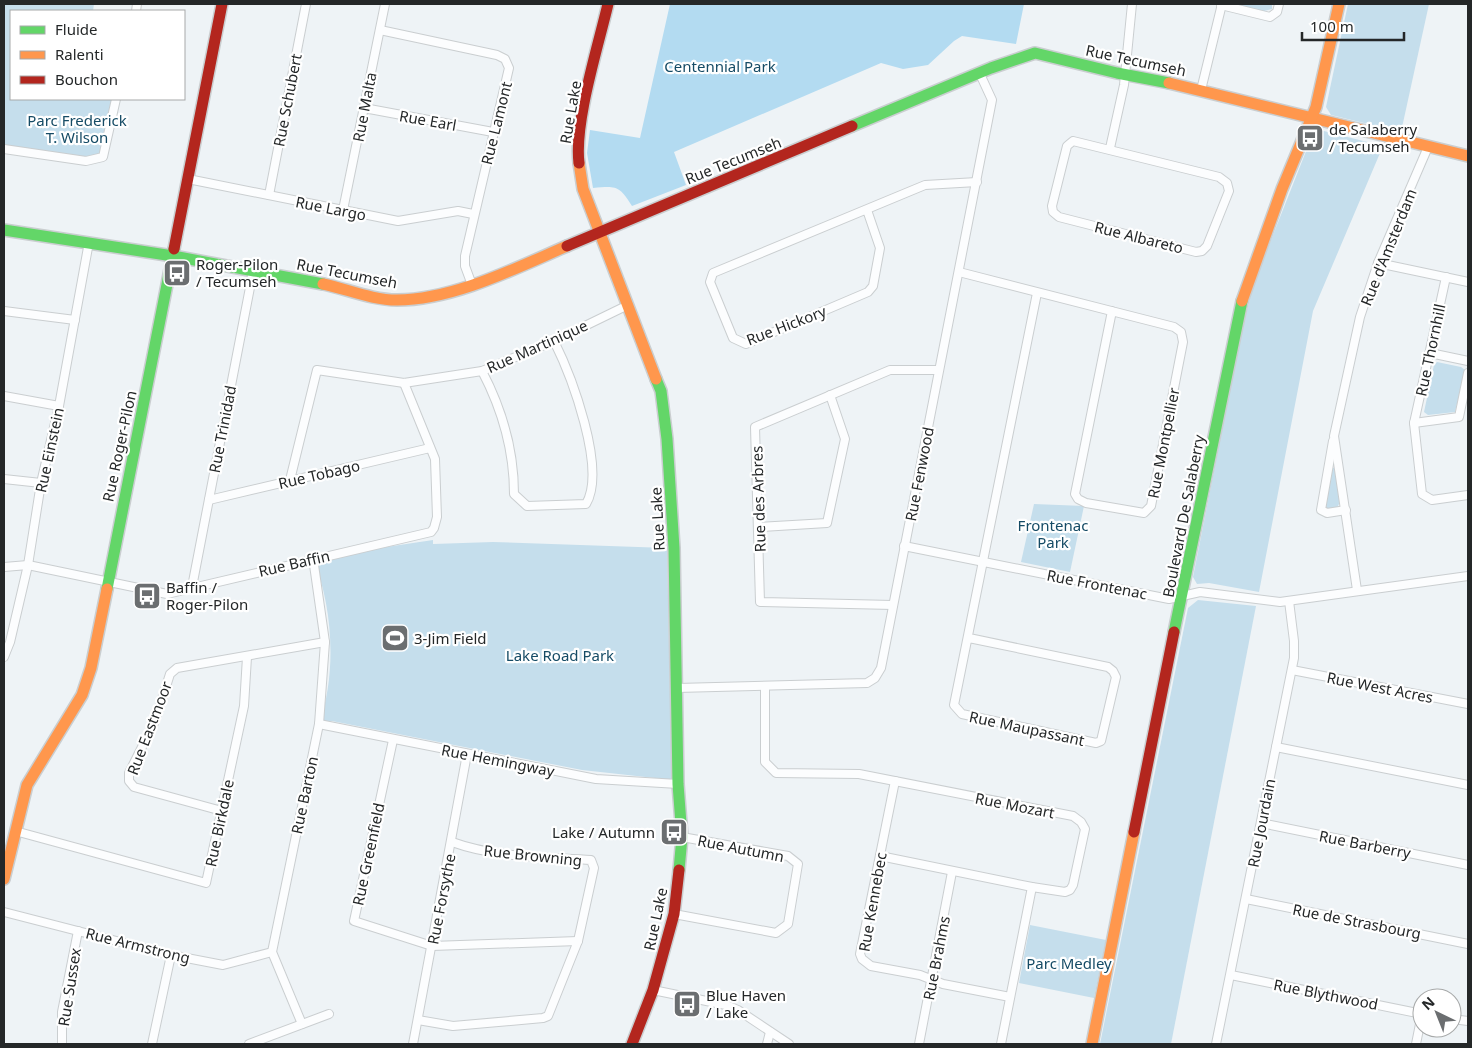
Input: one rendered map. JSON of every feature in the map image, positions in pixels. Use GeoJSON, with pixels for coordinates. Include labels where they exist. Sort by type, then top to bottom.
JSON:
{"type":"FeatureCollection","features":[{"type":"Feature","properties":{"kind":"street","name":"Rue Roger-Pilon"},"geometry":{"type":"LineString","coordinates":[[4,879],[27,785],[82,695],[91,668],[222,4]]}},
{"type":"Feature","properties":{"kind":"street","name":"Rue Schubert"},"geometry":{"type":"LineString","coordinates":[[268,196],[306,4]]}},
{"type":"Feature","properties":{"kind":"street","name":"Rue Malta"},"geometry":{"type":"LineString","coordinates":[[343,210],[385,4]]}},
{"type":"Feature","properties":{"kind":"street","name":"Rue Lake"},"geometry":{"type":"LineString","coordinates":[[608,4],[578,135],[578,153],[583,189],[661,391],[674,548],[678,784],[682,837],[674,914],[653,990],[632,1044]]}},
{"type":"Feature","properties":{"kind":"street"},"geometry":{"type":"LineString","coordinates":[[1110,148],[1126,74],[1132,4]]}},
{"type":"Feature","properties":{"kind":"street"},"geometry":{"type":"LineString","coordinates":[[1201,90],[1221,4],[1270,17],[1277,12],[1279,4]]}},
{"type":"Feature","properties":{"kind":"street","name":"Boulevard De Salaberry"},"geometry":{"type":"LineString","coordinates":[[1092,1044],[1241,303],[1282,189],[1317,103],[1339,4]]}},
{"type":"Feature","properties":{"kind":"street","name":"Rue Lamont"},"geometry":{"type":"LineString","coordinates":[[380,30],[497,55],[505,59],[510,68],[473,214],[465,256],[465,266],[472,285]]}},
{"type":"Feature","properties":{"kind":"street","name":"Rue Tecumseh"},"geometry":{"type":"LineString","coordinates":[[4,230],[173,256],[397,300],[437,295],[472,285],[1025,54],[1035,53],[1201,90],[1468,156]]}},
{"type":"Feature","properties":{"kind":"street","name":"Rue Fenwood"},"geometry":{"type":"LineString","coordinates":[[677,688],[867,683],[876,678],[881,668],[992,100],[980,74]]}},
{"type":"Feature","properties":{"kind":"street"},"geometry":{"type":"LineString","coordinates":[[4,149],[86,161],[103,157],[116,100]]}},
{"type":"Feature","properties":{"kind":"street","name":"Rue Earl"},"geometry":{"type":"LineString","coordinates":[[364,108],[493,132]]}},
{"type":"Feature","properties":{"kind":"street","name":"Rue Albareto"},"geometry":{"type":"LineString","coordinates":[[1073,141],[1110,148],[1219,177],[1227,183],[1229,191],[1208,246],[1202,251],[1196,252],[1059,216],[1053,212],[1052,206],[1067,146],[1073,141]]}},
{"type":"Feature","properties":{"kind":"street","name":"Rue d'Amsterdam"},"geometry":{"type":"LineString","coordinates":[[1346,510],[1327,513],[1321,510],[1334,436],[1360,318],[1378,263],[1428,147]]}},
{"type":"Feature","properties":{"kind":"street","name":"Rue Largo"},"geometry":{"type":"LineString","coordinates":[[188,179],[398,221],[458,211],[473,214]]}},
{"type":"Feature","properties":{"kind":"street","name":"Rue Hickory"},"geometry":{"type":"LineString","coordinates":[[867,210],[880,248],[873,286],[868,292],[746,344],[733,338],[710,282],[713,273],[925,185],[977,182]]}},
{"type":"Feature","properties":{"kind":"street","name":"Rue Einstein"},"geometry":{"type":"LineString","coordinates":[[4,657],[10,642],[28,565],[41,483],[59,406],[90,242]]}},
{"type":"Feature","properties":{"kind":"street"},"geometry":{"type":"LineString","coordinates":[[1378,263],[1468,282]]}},
{"type":"Feature","properties":{"kind":"street","name":"Rue Trinidad"},"geometry":{"type":"LineString","coordinates":[[192,587],[253,272]]}},
{"type":"Feature","properties":{"kind":"street","name":"Rue Montpellier"},"geometry":{"type":"LineString","coordinates":[[958,272],[1037,293],[1112,311],[1174,327],[1181,332],[1183,342],[1151,506],[1144,513],[1086,503],[1078,499],[1076,494],[1112,311]]}},
{"type":"Feature","properties":{"kind":"street","name":"Rue Thornhill"},"geometry":{"type":"LineString","coordinates":[[1446,277],[1414,423],[1422,494],[1432,500],[1468,495]]}},
{"type":"Feature","properties":{"kind":"street","name":"Rue Maupassant"},"geometry":{"type":"LineString","coordinates":[[969,638],[1108,667],[1114,671],[1116,677],[1100,741],[1096,743],[962,714],[956,710],[954,705],[1037,293]]}},
{"type":"Feature","properties":{"kind":"street","name":"Rue Martinique"},"geometry":{"type":"LineString","coordinates":[[290,480],[317,370],[404,383],[482,371],[554,341],[628,305]]}},
{"type":"Feature","properties":{"kind":"street"},"geometry":{"type":"LineString","coordinates":[[4,311],[75,320]]}},
{"type":"Feature","properties":{"kind":"street"},"geometry":{"type":"LineString","coordinates":[[482,371],[509,438],[514,470],[514,494],[527,506],[586,504],[592,488],[584,415],[572,378],[554,341]]}},
{"type":"Feature","properties":{"kind":"street"},"geometry":{"type":"LineString","coordinates":[[1430,353],[1468,362]]}},
{"type":"Feature","properties":{"kind":"street","name":"Rue des Arbres"},"geometry":{"type":"LineString","coordinates":[[893,605],[760,602],[760,527],[755,427],[890,370],[938,370]]}},
{"type":"Feature","properties":{"kind":"street"},"geometry":{"type":"LineString","coordinates":[[1414,423],[1459,417],[1468,373]]}},
{"type":"Feature","properties":{"kind":"street","name":"Rue Baffin"},"geometry":{"type":"LineString","coordinates":[[4,567],[28,565],[167,594],[432,531],[437,517],[435,459],[404,383]]}},
{"type":"Feature","properties":{"kind":"street"},"geometry":{"type":"LineString","coordinates":[[760,527],[827,523],[844,439],[830,395]]}},
{"type":"Feature","properties":{"kind":"street"},"geometry":{"type":"LineString","coordinates":[[4,396],[59,406]]}},
{"type":"Feature","properties":{"kind":"street","name":"Rue d'Amsterdam"},"geometry":{"type":"LineString","coordinates":[[1334,436],[1357,590]]}},
{"type":"Feature","properties":{"kind":"street","name":"Rue Tobago"},"geometry":{"type":"LineString","coordinates":[[209,500],[430,448]]}},
{"type":"Feature","properties":{"kind":"street"},"geometry":{"type":"LineString","coordinates":[[4,479],[41,483]]}},
{"type":"Feature","properties":{"kind":"street","name":"Rue Frontenac"},"geometry":{"type":"LineString","coordinates":[[904,546],[1170,599],[1200,592],[1267,601],[1289,601],[1468,576]]}},
{"type":"Feature","properties":{"kind":"street","name":"Rue Barton"},"geometry":{"type":"LineString","coordinates":[[272,952],[319,724],[325,642],[313,558]]}},
{"type":"Feature","properties":{"kind":"street","name":"Rue Jourdain"},"geometry":{"type":"LineString","coordinates":[[1216,1044],[1292,670],[1294,648],[1289,601]]}},
{"type":"Feature","properties":{"kind":"street","name":"Rue Eastmoor"},"geometry":{"type":"LineString","coordinates":[[222,811],[134,787],[129,781],[129,774],[155,721],[170,674],[177,668],[325,642]]}},
{"type":"Feature","properties":{"kind":"street","name":"Rue Birkdale"},"geometry":{"type":"LineString","coordinates":[[15,831],[206,883],[244,706],[247,657]]}},
{"type":"Feature","properties":{"kind":"street","name":"Rue West Acres"},"geometry":{"type":"LineString","coordinates":[[1292,670],[1468,704]]}},
{"type":"Feature","properties":{"kind":"street","name":"Rue Mozart"},"geometry":{"type":"LineString","coordinates":[[765,686],[765,762],[776,773],[859,774],[1073,816],[1081,822],[1085,829],[1070,890],[1065,892],[952,872],[880,856]]}},
{"type":"Feature","properties":{"kind":"street","name":"Rue Hemingway"},"geometry":{"type":"LineString","coordinates":[[319,724],[393,740],[606,780],[678,784]]}},
{"type":"Feature","properties":{"kind":"street","name":"Rue Greenfield"},"geometry":{"type":"LineString","coordinates":[[393,740],[354,921],[432,946],[578,941]]}},
{"type":"Feature","properties":{"kind":"street"},"geometry":{"type":"LineString","coordinates":[[1276,747],[1468,785]]}},
{"type":"Feature","properties":{"kind":"street","name":"Rue Forsythe"},"geometry":{"type":"LineString","coordinates":[[413,1044],[467,754]]}},
{"type":"Feature","properties":{"kind":"street","name":"Rue Kennebec"},"geometry":{"type":"LineString","coordinates":[[895,781],[860,954],[862,959],[871,966],[943,984],[1010,997]]}},
{"type":"Feature","properties":{"kind":"street","name":"Rue Barberry"},"geometry":{"type":"LineString","coordinates":[[1261,823],[1468,864]]}},
{"type":"Feature","properties":{"kind":"street","name":"Rue Autumn"},"geometry":{"type":"LineString","coordinates":[[674,914],[776,933],[788,924],[798,864],[788,856],[682,837]]}},
{"type":"Feature","properties":{"kind":"street","name":"Rue Browning"},"geometry":{"type":"LineString","coordinates":[[418,1020],[453,1026],[548,1016],[578,941],[594,868],[591,860],[510,855],[468,848],[452,842]]}},
{"type":"Feature","properties":{"kind":"street","name":"Rue Brahms"},"geometry":{"type":"LineString","coordinates":[[919,1044],[952,872]]}},
{"type":"Feature","properties":{"kind":"street"},"geometry":{"type":"LineString","coordinates":[[1001,1044],[1032,887]]}},
{"type":"Feature","properties":{"kind":"street","name":"Rue de Strasbourg"},"geometry":{"type":"LineString","coordinates":[[1246,899],[1468,944]]}},
{"type":"Feature","properties":{"kind":"street","name":"Rue Armstrong"},"geometry":{"type":"LineString","coordinates":[[4,912],[171,955],[223,965],[272,952]]}},
{"type":"Feature","properties":{"kind":"street","name":"Rue Sussex"},"geometry":{"type":"LineString","coordinates":[[62,1044],[62,1012],[78,930]]}},
{"type":"Feature","properties":{"kind":"street"},"geometry":{"type":"LineString","coordinates":[[272,952],[302,1024]]}},
{"type":"Feature","properties":{"kind":"street"},"geometry":{"type":"LineString","coordinates":[[152,1044],[171,955]]}},
{"type":"Feature","properties":{"kind":"street","name":"Rue Blythwood"},"geometry":{"type":"LineString","coordinates":[[1230,975],[1412,1012]]}},
{"type":"Feature","properties":{"kind":"street"},"geometry":{"type":"LineString","coordinates":[[653,990],[726,1005],[738,1010],[789,1044]]}},
{"type":"Feature","properties":{"kind":"street"},"geometry":{"type":"LineString","coordinates":[[249,1044],[329,1014]]}},
{"type":"Feature","properties":{"kind":"street"},"geometry":{"type":"LineString","coordinates":[[767,1044],[770,1032]]}},
{"type":"Feature","properties":{"kind":"green space","name":"Parc Frederick T. Wilson"},"geometry":{"type":"Polygon","coordinates":[[[4,4],[94,4],[93,10],[10,10],[10,100],[116,100],[103,157],[86,161],[4,149],[4,4]]]}},
{"type":"Feature","properties":{"kind":"green space","name":"Centennial Park"},"geometry":{"type":"Polygon","coordinates":[[[670,4],[1024,4],[1016,44],[962,36],[928,65],[903,69],[881,63],[674,152],[686,185],[632,206],[624,194],[616,188],[593,188],[587,153],[590,130],[640,138],[670,4]]]}},
{"type":"Feature","properties":{"kind":"green space"},"geometry":{"type":"Polygon","coordinates":[[[1232,4],[1272,4],[1272,9],[1264,11],[1232,4]]]}},
{"type":"Feature","properties":{"kind":"green space"},"geometry":{"type":"Polygon","coordinates":[[[1348,4],[1429,4],[1401,132],[1331,115],[1326,107],[1348,4]]]}},
{"type":"Feature","properties":{"kind":"green space"},"geometry":{"type":"Polygon","coordinates":[[[1314,131],[1324,131],[1383,146],[1313,311],[1259,592],[1209,583],[1197,584],[1193,577],[1242,329],[1254,283],[1314,131]]]}},
{"type":"Feature","properties":{"kind":"green space"},"geometry":{"type":"Polygon","coordinates":[[[1437,362],[1461,367],[1465,370],[1455,412],[1428,415],[1424,412],[1434,365],[1437,362]]]}},
{"type":"Feature","properties":{"kind":"green space"},"geometry":{"type":"Polygon","coordinates":[[[1332,468],[1335,468],[1340,502],[1337,508],[1327,509],[1324,504],[1332,468]]]}},
{"type":"Feature","properties":{"kind":"green space","name":"Frontenac Park"},"geometry":{"type":"Polygon","coordinates":[[[1034,504],[1084,506],[1070,572],[1021,562],[1034,504]]]}},
{"type":"Feature","properties":{"kind":"green space","name":"Lake Road Park"},"geometry":{"type":"Polygon","coordinates":[[[433,540],[433,544],[493,542],[667,548],[671,744],[678,784],[664,779],[582,770],[332,721],[319,724],[325,705],[328,684],[330,641],[325,598],[313,558],[433,540]]]}},
{"type":"Feature","properties":{"kind":"green space"},"geometry":{"type":"Polygon","coordinates":[[[1198,600],[1256,606],[1171,1044],[1100,1044],[1188,608],[1198,600]]]}},
{"type":"Feature","properties":{"kind":"green space","name":"Parc Medley"},"geometry":{"type":"Polygon","coordinates":[[[1030,925],[1106,940],[1094,998],[1019,983],[1030,925]]]}},
{"type":"Feature","properties":{"kind":"traffic: fast"},"geometry":{"type":"LineString","coordinates":[[852,126],[991,68],[1035,53],[1117,73],[1169,83]]}},
{"type":"Feature","properties":{"kind":"traffic: fast"},"geometry":{"type":"LineString","coordinates":[[4,230],[173,256],[323,284]]}},
{"type":"Feature","properties":{"kind":"traffic: fast"},"geometry":{"type":"LineString","coordinates":[[107,589],[174,249]]}},
{"type":"Feature","properties":{"kind":"traffic: fast"},"geometry":{"type":"LineString","coordinates":[[1174,632],[1242,301]]}},
{"type":"Feature","properties":{"kind":"traffic: fast"},"geometry":{"type":"LineString","coordinates":[[656,379],[661,391],[667,439],[674,548],[678,784],[682,837],[679,870]]}},
{"type":"Feature","properties":{"kind":"traffic: slow"},"geometry":{"type":"LineString","coordinates":[[1242,301],[1282,189],[1316,107],[1339,4]]}},
{"type":"Feature","properties":{"kind":"traffic: slow"},"geometry":{"type":"LineString","coordinates":[[1169,83],[1468,156]]}},
{"type":"Feature","properties":{"kind":"traffic: slow"},"geometry":{"type":"LineString","coordinates":[[579,163],[583,189],[656,379]]}},
{"type":"Feature","properties":{"kind":"traffic: slow"},"geometry":{"type":"LineString","coordinates":[[323,284],[388,300],[418,299],[462,289],[506,273],[567,246]]}},
{"type":"Feature","properties":{"kind":"traffic: slow"},"geometry":{"type":"LineString","coordinates":[[4,879],[27,785],[82,695],[91,668],[107,589]]}},
{"type":"Feature","properties":{"kind":"traffic: slow"},"geometry":{"type":"LineString","coordinates":[[1092,1044],[1134,832]]}},
{"type":"Feature","properties":{"kind":"traffic: jam"},"geometry":{"type":"LineString","coordinates":[[174,249],[222,4]]}},
{"type":"Feature","properties":{"kind":"traffic: jam"},"geometry":{"type":"LineString","coordinates":[[579,163],[578,146],[583,106],[608,4]]}},
{"type":"Feature","properties":{"kind":"traffic: jam"},"geometry":{"type":"LineString","coordinates":[[567,246],[852,126]]}},
{"type":"Feature","properties":{"kind":"traffic: jam"},"geometry":{"type":"LineString","coordinates":[[1134,832],[1174,632]]}},
{"type":"Feature","properties":{"kind":"traffic: jam"},"geometry":{"type":"LineString","coordinates":[[632,1044],[653,990],[674,914],[679,870]]}},
{"type":"Feature","properties":{"kind":"place","name":"de Salaberry / Tecumseh"},"geometry":{"type":"Point","coordinates":[1310,138]}},
{"type":"Feature","properties":{"kind":"place","name":"Roger-Pilon / Tecumseh"},"geometry":{"type":"Point","coordinates":[177,273]}},
{"type":"Feature","properties":{"kind":"place","name":"Baffin / Roger-Pilon"},"geometry":{"type":"Point","coordinates":[147,596]}},
{"type":"Feature","properties":{"kind":"place","name":"3-Jim Field"},"geometry":{"type":"Point","coordinates":[395,638]}},
{"type":"Feature","properties":{"kind":"place","name":"Lake / Autumn"},"geometry":{"type":"Point","coordinates":[674,832]}},
{"type":"Feature","properties":{"kind":"place","name":"Blue Haven / Lake"},"geometry":{"type":"Point","coordinates":[687,1004]}}]}
